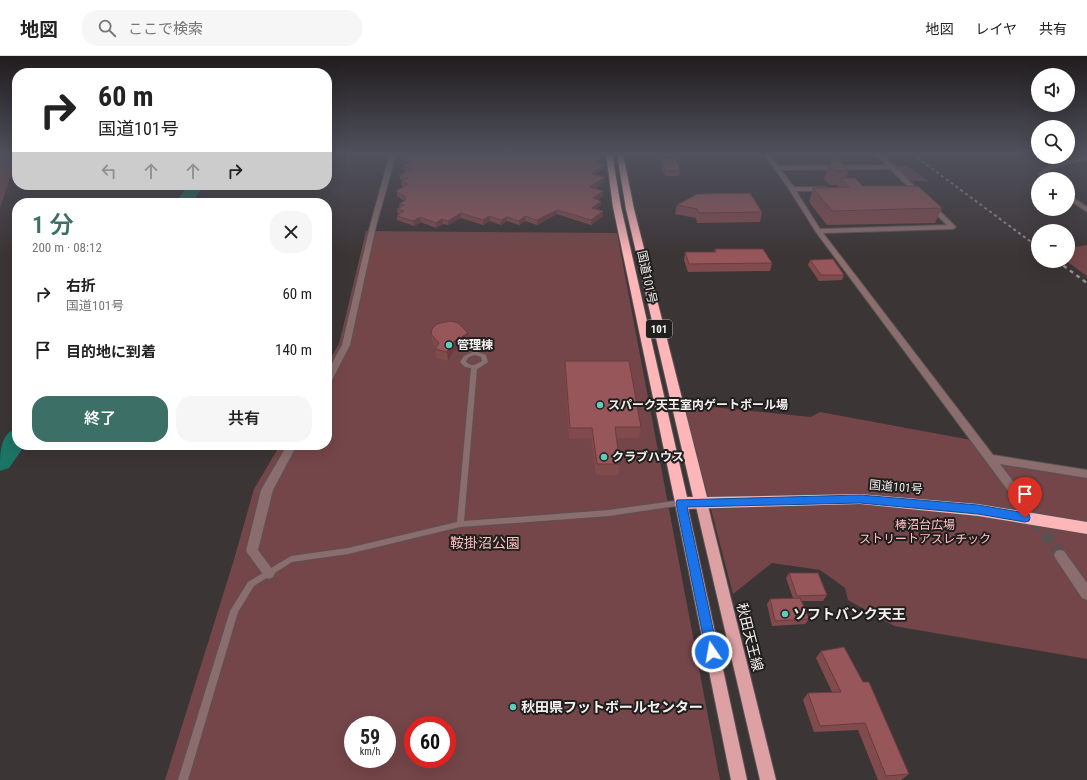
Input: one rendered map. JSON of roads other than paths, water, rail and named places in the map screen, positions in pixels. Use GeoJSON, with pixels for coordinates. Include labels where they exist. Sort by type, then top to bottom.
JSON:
{"type":"FeatureCollection","features":[{"type":"Feature","properties":{"kind":"highway","name":"国道101号"},"geometry":{"type":"LineString","coordinates":[[614,188],[681,503],[860,499],[978,510],[1087,528]]}},
{"type":"Feature","properties":{"kind":"highway","name":"国道101号"},"geometry":{"type":"LineString","coordinates":[[626,188],[701,502]]}},
{"type":"Feature","properties":{"kind":"main road","name":"秋田天王線"},"geometry":{"type":"LineString","coordinates":[[701,502],[768,780]]}},
{"type":"Feature","properties":{"kind":"main road"},"geometry":{"type":"LineString","coordinates":[[681,503],[739,780]]}},
{"type":"Feature","properties":{"kind":"street"},"geometry":{"type":"LineString","coordinates":[[332,371],[346,345],[373,226],[384,188]]}},
{"type":"Feature","properties":{"kind":"street"},"geometry":{"type":"LineString","coordinates":[[818,231],[953,227],[913,188],[905,188]]}},
{"type":"Feature","properties":{"kind":"street"},"geometry":{"type":"LineString","coordinates":[[792,189],[830,189]]}},
{"type":"Feature","properties":{"kind":"street"},"geometry":{"type":"LineString","coordinates":[[792,189],[818,231],[988,458],[1003,474],[1016,493]]}},
{"type":"Feature","properties":{"kind":"street"},"geometry":{"type":"LineString","coordinates":[[1075,201],[1087,210]]}},
{"type":"Feature","properties":{"kind":"street"},"geometry":{"type":"LineString","coordinates":[[268,573],[252,551],[267,490],[289,450]]}},
{"type":"Feature","properties":{"kind":"street"},"geometry":{"type":"LineString","coordinates":[[988,458],[1087,474]]}},
{"type":"Feature","properties":{"kind":"street"},"geometry":{"type":"LineString","coordinates":[[1060,555],[1087,594]]}},
{"type":"Feature","properties":{"kind":"lane"},"geometry":{"type":"LineString","coordinates":[[460,524],[474,367]]}},
{"type":"Feature","properties":{"kind":"lane"},"geometry":{"type":"LineString","coordinates":[[183,780],[234,611],[251,584],[291,559],[348,550],[460,524],[609,513],[681,503]]}},
{"type":"Feature","properties":{"kind":"waterway"},"geometry":{"type":"LineString","coordinates":[[187,198],[193,190]]}},
{"type":"Feature","properties":{"kind":"waterway"},"geometry":{"type":"LineString","coordinates":[[0,461],[12,444]]}},
{"type":"Feature","properties":{"kind":"tunnel"},"geometry":{"type":"LineString","coordinates":[[1016,493],[1060,555]]}},
{"type":"Feature","properties":{"kind":"railway"},"geometry":{"type":"LineString","coordinates":[[958,188],[1031,242]]}},
{"type":"Feature","properties":{"kind":"railway"},"geometry":{"type":"LineString","coordinates":[[1067,268],[1087,283]]}},
{"type":"Feature","properties":{"kind":"place","name":"管理棟"},"geometry":{"type":"Point","coordinates":[449,345]}},
{"type":"Feature","properties":{"kind":"place","name":"スパーク天王室内ゲートボール場"},"geometry":{"type":"Point","coordinates":[600,405]}},
{"type":"Feature","properties":{"kind":"place","name":"クラブハウス"},"geometry":{"type":"Point","coordinates":[604,457]}},
{"type":"Feature","properties":{"kind":"place","name":"ソフトバンク天王"},"geometry":{"type":"Point","coordinates":[785,614]}},
{"type":"Feature","properties":{"kind":"place","name":"秋田県フットボールセンター"},"geometry":{"type":"Point","coordinates":[513,707]}},
{"type":"Feature","properties":{"kind":"park label","name":"棒沼台広場 ストリートアスレチック"},"geometry":{"type":"Point","coordinates":[925,532]}},
{"type":"Feature","properties":{"kind":"park label","name":"鞍掛沼公園"},"geometry":{"type":"Point","coordinates":[485,543]}}]}
